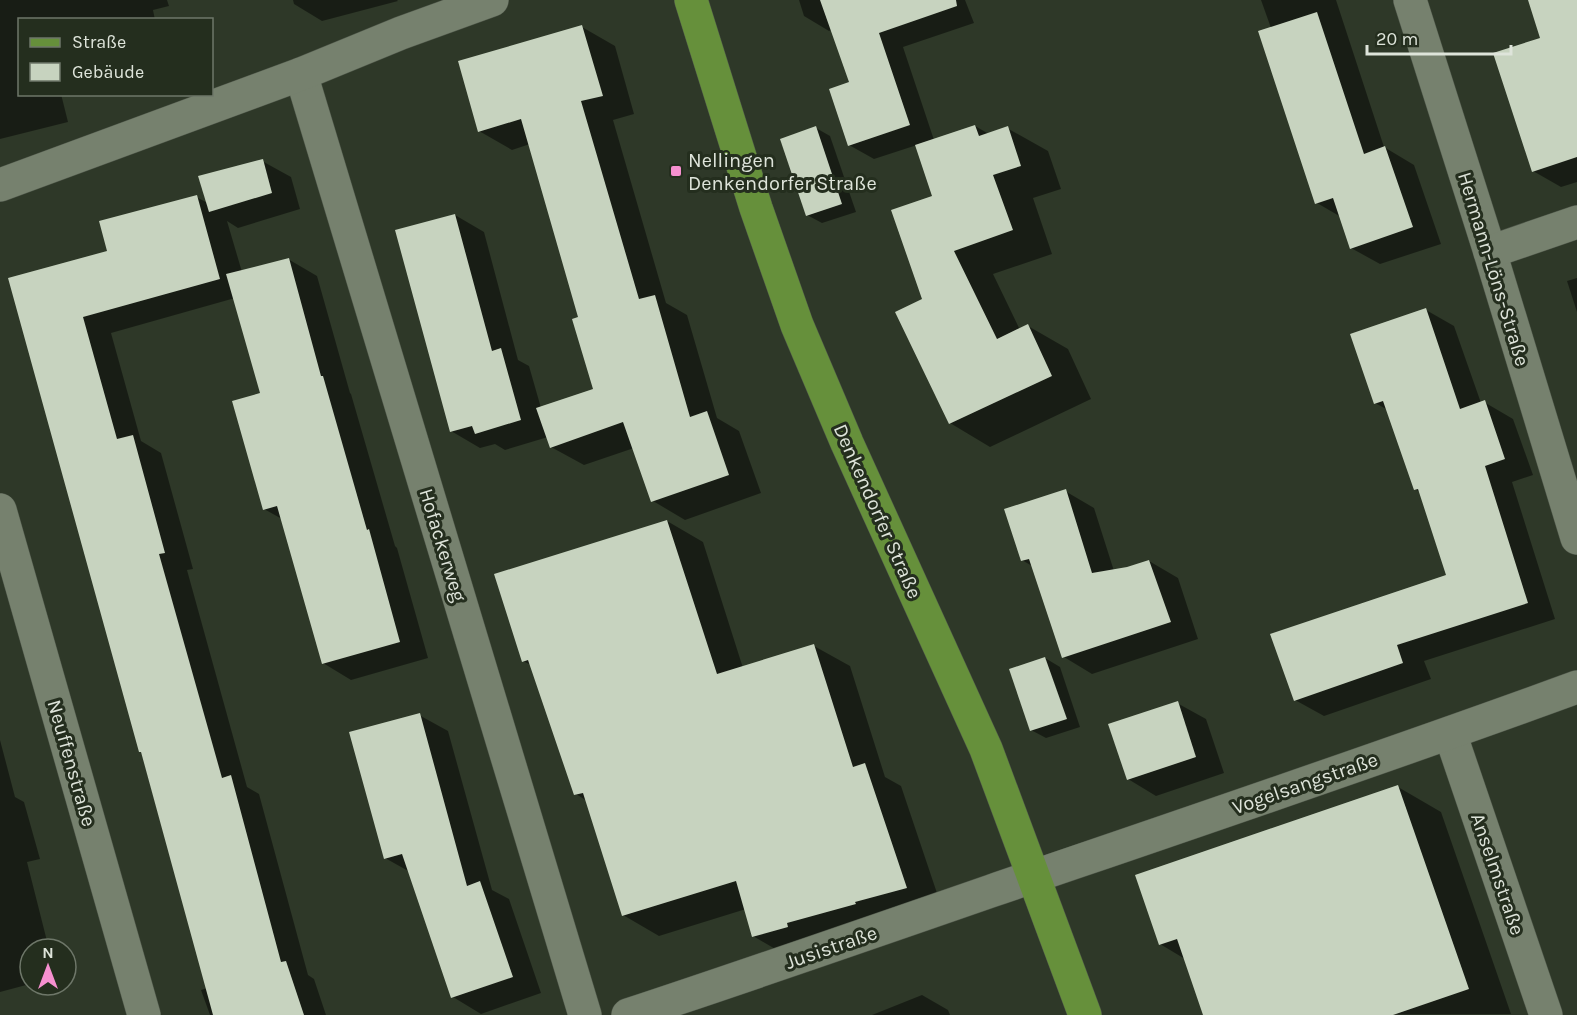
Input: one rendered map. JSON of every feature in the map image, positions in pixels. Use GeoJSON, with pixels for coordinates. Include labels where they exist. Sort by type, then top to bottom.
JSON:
{"type":"FeatureCollection","features":[{"type":"Feature","properties":{"kind":"main road","name":"Denkendorfer Straße"},"geometry":{"type":"LineString","coordinates":[[692,0],[750,188],[797,325],[847,443],[986,749],[1085,1015]]}},
{"type":"Feature","properties":{"kind":"street"},"geometry":{"type":"LineString","coordinates":[[0,185],[301,74],[401,33],[492,0]]}},
{"type":"Feature","properties":{"kind":"street","name":"Hermann-Löns-Straße"},"geometry":{"type":"LineString","coordinates":[[1410,0],[1577,538]]}},
{"type":"Feature","properties":{"kind":"street","name":"Hofackerweg"},"geometry":{"type":"LineString","coordinates":[[301,74],[585,1015]]}},
{"type":"Feature","properties":{"kind":"street"},"geometry":{"type":"LineString","coordinates":[[1490,252],[1577,222]]}},
{"type":"Feature","properties":{"kind":"street","name":"Neuffenstraße"},"geometry":{"type":"LineString","coordinates":[[0,510],[144,1015]]}},
{"type":"Feature","properties":{"kind":"street","name":"Vogelsangstraße"},"geometry":{"type":"LineString","coordinates":[[1033,877],[1577,687]]}},
{"type":"Feature","properties":{"kind":"street","name":"Anselmstraße"},"geometry":{"type":"LineString","coordinates":[[1450,733],[1546,1015]]}},
{"type":"Feature","properties":{"kind":"street","name":"Jusistraße"},"geometry":{"type":"LineString","coordinates":[[628,1015],[1033,877]]}},
{"type":"Feature","properties":{"kind":"building"},"geometry":{"type":"Polygon","coordinates":[[[820,0],[956,0],[957,6],[879,33],[910,125],[848,146],[829,89],[849,82],[820,0]]]}},
{"type":"Feature","properties":{"kind":"building"},"geometry":{"type":"Polygon","coordinates":[[[1528,0],[1577,0],[1577,157],[1532,172],[1493,53],[1540,38],[1528,0]]]}},
{"type":"Feature","properties":{"kind":"building"},"geometry":{"type":"Polygon","coordinates":[[[1317,12],[1364,154],[1385,146],[1413,227],[1350,249],[1333,198],[1315,204],[1258,31],[1317,12]]]}},
{"type":"Feature","properties":{"kind":"building"},"geometry":{"type":"Polygon","coordinates":[[[582,25],[603,96],[581,101],[639,299],[655,295],[690,417],[707,411],[729,475],[651,502],[623,422],[550,448],[536,408],[593,389],[572,319],[578,317],[521,119],[478,132],[458,61],[582,25]]]}},
{"type":"Feature","properties":{"kind":"building"},"geometry":{"type":"Polygon","coordinates":[[[975,125],[979,136],[1008,126],[1021,166],[993,175],[1013,230],[954,251],[997,339],[1028,324],[1052,376],[949,424],[895,312],[922,299],[891,210],[932,196],[915,145],[975,125]]]}},
{"type":"Feature","properties":{"kind":"building"},"geometry":{"type":"Polygon","coordinates":[[[816,126],[842,204],[806,216],[780,139],[816,126]]]}},
{"type":"Feature","properties":{"kind":"building"},"geometry":{"type":"Polygon","coordinates":[[[263,159],[272,193],[209,212],[198,176],[263,159]]]}},
{"type":"Feature","properties":{"kind":"building"},"geometry":{"type":"Polygon","coordinates":[[[197,195],[220,279],[83,317],[117,439],[133,435],[165,553],[159,554],[222,778],[231,775],[281,962],[286,961],[304,1015],[213,1015],[8,278],[107,251],[99,221],[197,195]]]}},
{"type":"Feature","properties":{"kind":"building"},"geometry":{"type":"Polygon","coordinates":[[[455,214],[492,351],[501,348],[521,420],[475,434],[472,426],[450,432],[395,230],[455,214]]]}},
{"type":"Feature","properties":{"kind":"building"},"geometry":{"type":"Polygon","coordinates":[[[289,258],[321,376],[323,376],[367,530],[369,529],[400,642],[322,664],[277,506],[263,510],[232,401],[260,393],[226,274],[289,258]]]}},
{"type":"Feature","properties":{"kind":"building"},"geometry":{"type":"Polygon","coordinates":[[[1426,308],[1460,409],[1485,400],[1505,459],[1485,466],[1528,603],[1397,645],[1403,663],[1294,701],[1270,634],[1446,575],[1418,489],[1414,490],[1383,401],[1374,404],[1350,334],[1426,308]]]}},
{"type":"Feature","properties":{"kind":"building"},"geometry":{"type":"Polygon","coordinates":[[[1066,489],[1092,573],[1127,567],[1149,560],[1171,622],[1062,658],[1029,559],[1021,561],[1004,509],[1066,489]]]}},
{"type":"Feature","properties":{"kind":"building"},"geometry":{"type":"Polygon","coordinates":[[[667,520],[717,674],[814,644],[853,767],[865,763],[907,888],[787,923],[788,927],[752,937],[736,881],[622,916],[583,793],[574,795],[528,660],[522,662],[494,574],[667,520]]]}},
{"type":"Feature","properties":{"kind":"building"},"geometry":{"type":"Polygon","coordinates":[[[1045,657],[1067,719],[1030,731],[1009,669],[1045,657]]]}},
{"type":"Feature","properties":{"kind":"building"},"geometry":{"type":"Polygon","coordinates":[[[1178,701],[1196,757],[1127,780],[1108,724],[1178,701]]]}},
{"type":"Feature","properties":{"kind":"building"},"geometry":{"type":"Polygon","coordinates":[[[420,713],[467,886],[480,881],[513,977],[451,998],[402,854],[384,859],[349,732],[420,713]]]}},
{"type":"Feature","properties":{"kind":"building"},"geometry":{"type":"Polygon","coordinates":[[[1398,785],[1469,989],[1393,1015],[1203,1015],[1177,939],[1159,945],[1135,875],[1398,785]]]}},
{"type":"Feature","properties":{"kind":"place","name":"Nellingen Denkendorfer Straße"},"geometry":{"type":"Point","coordinates":[676,171]}}]}
